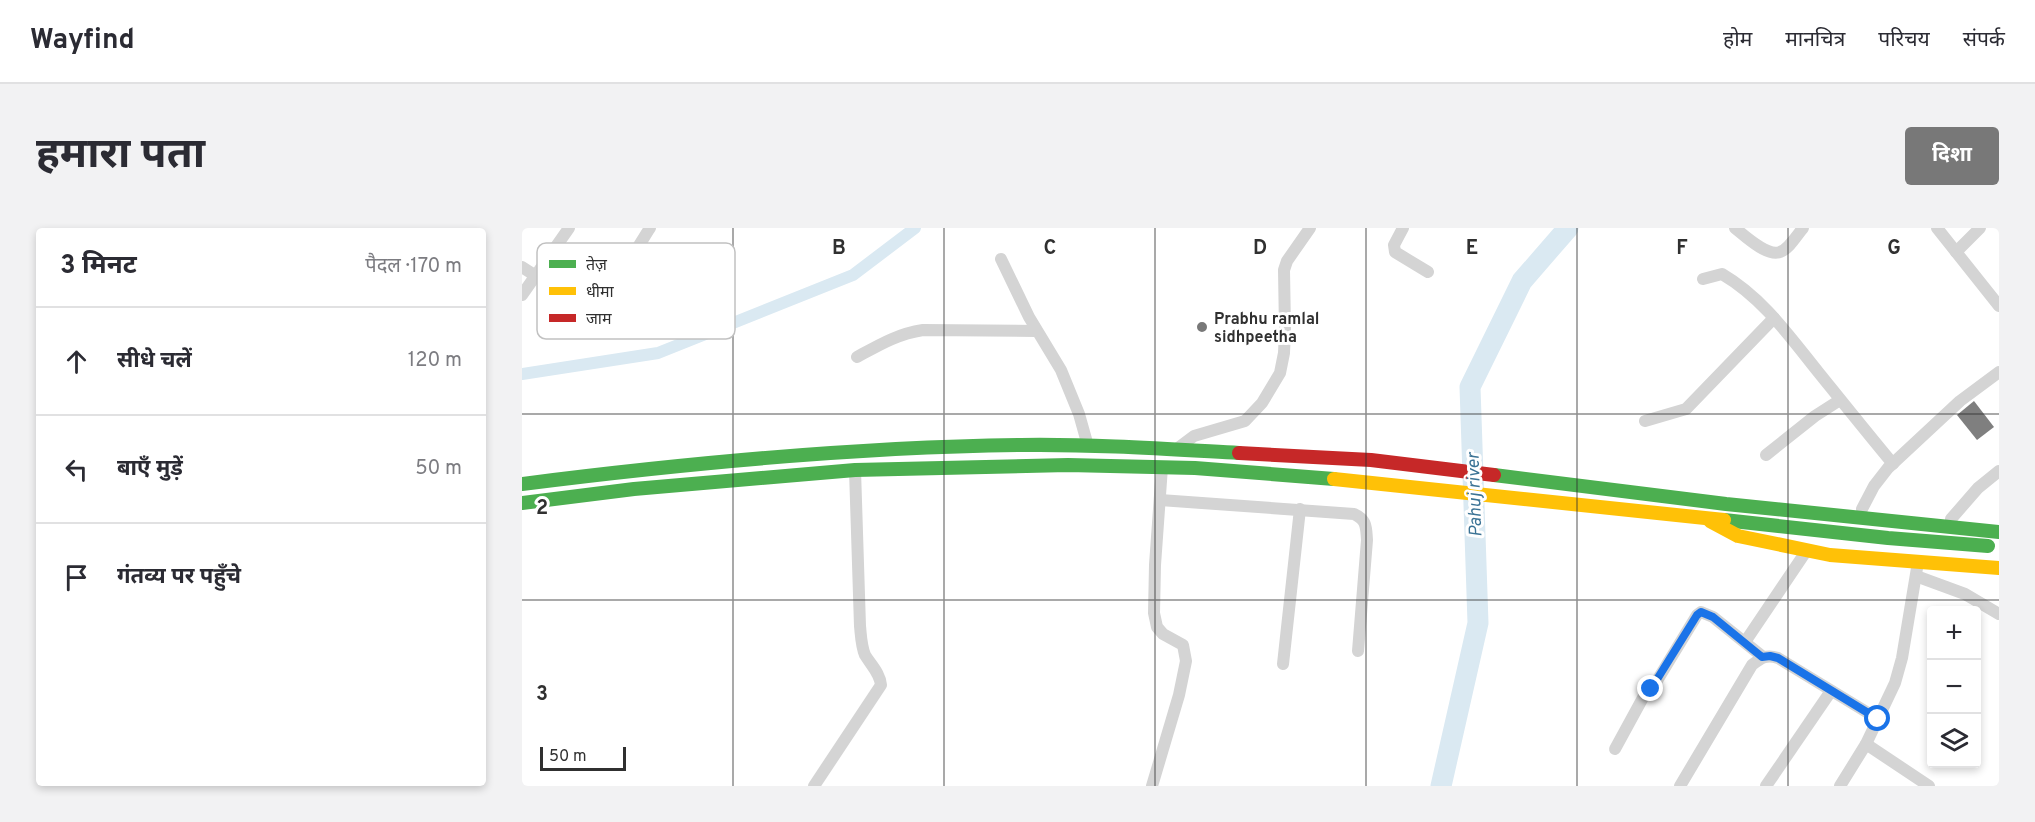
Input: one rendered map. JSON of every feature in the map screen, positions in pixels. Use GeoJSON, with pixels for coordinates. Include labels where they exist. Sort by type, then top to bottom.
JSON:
{"type":"FeatureCollection","features":[{"type":"Feature","properties":{"kind":"main road"},"geometry":{"type":"LineString","coordinates":[[522,484],[647,468],[807,454],[998,446],[1088,446],[1371,460],[1726,504],[1999,532]]}},
{"type":"Feature","properties":{"kind":"main road"},"geometry":{"type":"LineString","coordinates":[[522,503],[634,489],[855,470],[1068,465],[1162,467],[1372,482],[1888,538],[1999,546]]}},
{"type":"Feature","properties":{"kind":"main road"},"geometry":{"type":"LineString","coordinates":[[1726,504],[1790,502],[1999,524]]}},
{"type":"Feature","properties":{"kind":"main road"},"geometry":{"type":"LineString","coordinates":[[1755,524],[1758,507]]}},
{"type":"Feature","properties":{"kind":"main road"},"geometry":{"type":"LineString","coordinates":[[1705,519],[1738,536],[1830,555],[1917,569],[1999,568]]}},
{"type":"Feature","properties":{"kind":"street"},"geometry":{"type":"LineString","coordinates":[[558,243],[569,228]]}},
{"type":"Feature","properties":{"kind":"street"},"geometry":{"type":"LineString","coordinates":[[640,243],[650,228]]}},
{"type":"Feature","properties":{"kind":"street"},"geometry":{"type":"LineString","coordinates":[[1177,449],[1194,436],[1245,422],[1268,393],[1280,373],[1284,353],[1284,270],[1287,261],[1310,228]]}},
{"type":"Feature","properties":{"kind":"street"},"geometry":{"type":"LineString","coordinates":[[1404,228],[1394,245],[1395,252],[1428,272]]}},
{"type":"Feature","properties":{"kind":"street"},"geometry":{"type":"LineString","coordinates":[[1735,228],[1769,252],[1780,252],[1803,228]]}},
{"type":"Feature","properties":{"kind":"street"},"geometry":{"type":"LineString","coordinates":[[1936,228],[1999,306]]}},
{"type":"Feature","properties":{"kind":"street"},"geometry":{"type":"LineString","coordinates":[[1956,252],[1980,228]]}},
{"type":"Feature","properties":{"kind":"street"},"geometry":{"type":"LineString","coordinates":[[1000,259],[1036,331],[1051,352],[1069,389],[1088,446]]}},
{"type":"Feature","properties":{"kind":"street"},"geometry":{"type":"LineString","coordinates":[[522,267],[535,276]]}},
{"type":"Feature","properties":{"kind":"street"},"geometry":{"type":"LineString","coordinates":[[522,295],[537,273]]}},
{"type":"Feature","properties":{"kind":"street"},"geometry":{"type":"LineString","coordinates":[[1703,279],[1722,274],[1742,286],[1774,318],[1893,464]]}},
{"type":"Feature","properties":{"kind":"street"},"geometry":{"type":"LineString","coordinates":[[1644,421],[1686,409],[1774,318]]}},
{"type":"Feature","properties":{"kind":"street"},"geometry":{"type":"LineString","coordinates":[[857,357],[886,340],[904,333],[923,330],[1036,331]]}},
{"type":"Feature","properties":{"kind":"street"},"geometry":{"type":"LineString","coordinates":[[1862,509],[1874,486],[1893,464],[1960,402],[1999,372]]}},
{"type":"Feature","properties":{"kind":"street"},"geometry":{"type":"LineString","coordinates":[[1766,455],[1815,416],[1840,400]]}},
{"type":"Feature","properties":{"kind":"street"},"geometry":{"type":"LineString","coordinates":[[1152,786],[1179,694],[1186,660],[1183,645],[1163,634],[1155,620],[1155,565],[1162,467]]}},
{"type":"Feature","properties":{"kind":"street"},"geometry":{"type":"LineString","coordinates":[[814,786],[881,685],[879,675],[862,645],[855,470]]}},
{"type":"Feature","properties":{"kind":"street"},"geometry":{"type":"LineString","coordinates":[[1951,519],[1978,488],[1999,471]]}},
{"type":"Feature","properties":{"kind":"street"},"geometry":{"type":"LineString","coordinates":[[1160,500],[1300,509],[1354,514],[1361,517],[1365,522],[1367,540],[1358,651]]}},
{"type":"Feature","properties":{"kind":"street"},"geometry":{"type":"LineString","coordinates":[[1283,664],[1300,509]]}},
{"type":"Feature","properties":{"kind":"street"},"geometry":{"type":"LineString","coordinates":[[1745,642],[1807,550]]}},
{"type":"Feature","properties":{"kind":"street"},"geometry":{"type":"LineString","coordinates":[[1840,786],[1866,744],[1892,691],[1900,666],[1917,569],[1999,614]]}},
{"type":"Feature","properties":{"kind":"street"},"geometry":{"type":"LineString","coordinates":[[1615,748],[1645,694],[1655,684],[1701,612],[1706,612],[1762,657]]}},
{"type":"Feature","properties":{"kind":"street"},"geometry":{"type":"LineString","coordinates":[[1680,786],[1752,665],[1762,657],[1778,658],[1878,719]]}},
{"type":"Feature","properties":{"kind":"street"},"geometry":{"type":"LineString","coordinates":[[1766,786],[1831,691]]}},
{"type":"Feature","properties":{"kind":"street"},"geometry":{"type":"LineString","coordinates":[[1866,744],[1929,786]]}},
{"type":"Feature","properties":{"kind":"building"},"geometry":{"type":"Polygon","coordinates":[[[1974,401],[1994,427],[1977,440],[1957,415],[1974,401]]]}},
{"type":"Feature","properties":{"kind":"waterway"},"geometry":{"type":"LineString","coordinates":[[735,322],[853,275],[915,228]]}},
{"type":"Feature","properties":{"kind":"waterway","name":"Pahuj river"},"geometry":{"type":"LineString","coordinates":[[1441,786],[1478,623],[1470,387],[1522,281],[1568,228]]}},
{"type":"Feature","properties":{"kind":"waterway"},"geometry":{"type":"LineString","coordinates":[[522,374],[658,353],[693,339]]}},
{"type":"Feature","properties":{"kind":"traffic: fast"},"geometry":{"type":"LineString","coordinates":[[522,484],[708,463],[958,446],[1130,447],[1239,453]]}},
{"type":"Feature","properties":{"kind":"traffic: fast"},"geometry":{"type":"LineString","coordinates":[[522,503],[634,489],[855,470],[1068,465],[1195,468],[1334,479]]}},
{"type":"Feature","properties":{"kind":"traffic: fast"},"geometry":{"type":"LineString","coordinates":[[1494,475],[1726,504],[1999,532]]}},
{"type":"Feature","properties":{"kind":"traffic: fast"},"geometry":{"type":"LineString","coordinates":[[1724,520],[1888,538],[1988,546]]}},
{"type":"Feature","properties":{"kind":"traffic: slow"},"geometry":{"type":"LineString","coordinates":[[1334,479],[1724,520]]}},
{"type":"Feature","properties":{"kind":"traffic: slow"},"geometry":{"type":"LineString","coordinates":[[1710,521],[1738,536],[1830,555],[1999,568]]}},
{"type":"Feature","properties":{"kind":"traffic: jam"},"geometry":{"type":"LineString","coordinates":[[1239,453],[1371,460],[1494,475]]}},
{"type":"Feature","properties":{"kind":"place","name":"Prabhu ramlal sidhpeetha"},"geometry":{"type":"Point","coordinates":[1202,327]}},
{"type":"Feature","properties":{"kind":"route"},"geometry":{"type":"LineString","coordinates":[[1651,689],[1697,615],[1706,612],[1762,657],[1778,658],[1878,719]]}}]}
